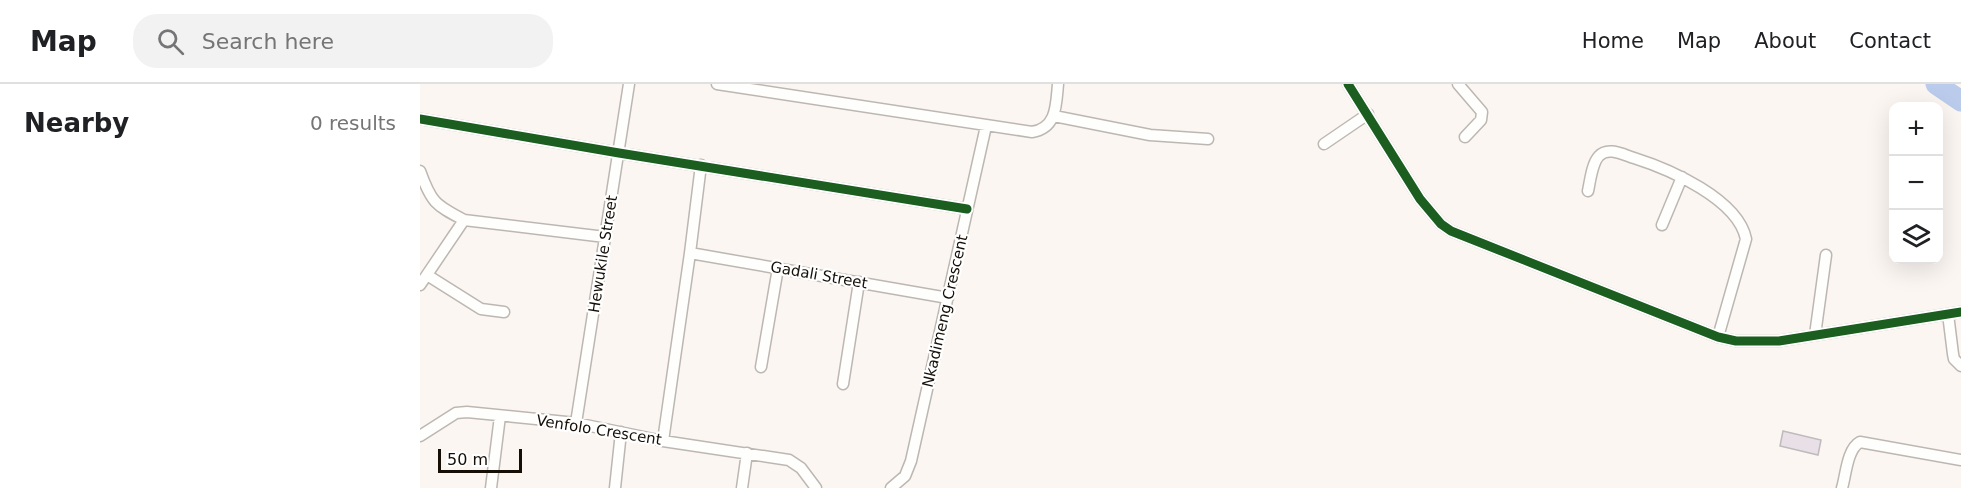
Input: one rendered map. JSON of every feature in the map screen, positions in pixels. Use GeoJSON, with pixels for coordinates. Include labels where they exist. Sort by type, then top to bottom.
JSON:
{"type":"FeatureCollection","features":[{"type":"Feature","properties":{"kind":"street","name":"Hewukile Street"},"geometry":{"type":"LineString","coordinates":[[576,423],[629,84]]}},
{"type":"Feature","properties":{"kind":"street"},"geometry":{"type":"LineString","coordinates":[[717,84],[1032,132],[1047,126],[1054,116],[1058,84]]}},
{"type":"Feature","properties":{"kind":"street"},"geometry":{"type":"LineString","coordinates":[[1348,84],[1420,199],[1450,231],[1718,338],[1756,342],[1961,312]]}},
{"type":"Feature","properties":{"kind":"street"},"geometry":{"type":"LineString","coordinates":[[1458,84],[1482,112],[1480,120],[1465,136]]}},
{"type":"Feature","properties":{"kind":"street"},"geometry":{"type":"LineString","coordinates":[[1324,144],[1368,114]]}},
{"type":"Feature","properties":{"kind":"street"},"geometry":{"type":"LineString","coordinates":[[1054,116],[1150,135],[1208,139]]}},
{"type":"Feature","properties":{"kind":"street"},"geometry":{"type":"LineString","coordinates":[[420,119],[967,209]]}},
{"type":"Feature","properties":{"kind":"street","name":"Nkadimeng Crescent"},"geometry":{"type":"LineString","coordinates":[[891,488],[898,484],[908,472],[986,126]]}},
{"type":"Feature","properties":{"kind":"street"},"geometry":{"type":"LineString","coordinates":[[1588,191],[1596,159],[1599,155],[1613,152],[1656,165],[1682,177],[1729,211],[1746,236],[1718,338]]}},
{"type":"Feature","properties":{"kind":"street"},"geometry":{"type":"LineString","coordinates":[[663,441],[700,165]]}},
{"type":"Feature","properties":{"kind":"street"},"geometry":{"type":"LineString","coordinates":[[420,171],[429,195],[435,203],[464,220],[605,237]]}},
{"type":"Feature","properties":{"kind":"street"},"geometry":{"type":"LineString","coordinates":[[1662,225],[1682,177]]}},
{"type":"Feature","properties":{"kind":"street"},"geometry":{"type":"LineString","coordinates":[[420,285],[464,220]]}},
{"type":"Feature","properties":{"kind":"street","name":"Gadali Street"},"geometry":{"type":"LineString","coordinates":[[690,253],[948,298]]}},
{"type":"Feature","properties":{"kind":"street"},"geometry":{"type":"LineString","coordinates":[[1815,335],[1826,255]]}},
{"type":"Feature","properties":{"kind":"street"},"geometry":{"type":"LineString","coordinates":[[761,367],[778,268]]}},
{"type":"Feature","properties":{"kind":"street"},"geometry":{"type":"LineString","coordinates":[[427,275],[481,309],[504,312]]}},
{"type":"Feature","properties":{"kind":"street"},"geometry":{"type":"LineString","coordinates":[[843,384],[859,282]]}},
{"type":"Feature","properties":{"kind":"street"},"geometry":{"type":"LineString","coordinates":[[1948,314],[1953,354],[1961,366]]}},
{"type":"Feature","properties":{"kind":"street","name":"Venfolo Crescent"},"geometry":{"type":"LineString","coordinates":[[420,436],[456,413],[467,412],[576,423],[663,441],[789,460],[807,474],[816,488]]}},
{"type":"Feature","properties":{"kind":"street"},"geometry":{"type":"LineString","coordinates":[[491,488],[500,416]]}},
{"type":"Feature","properties":{"kind":"street"},"geometry":{"type":"LineString","coordinates":[[615,488],[621,432]]}},
{"type":"Feature","properties":{"kind":"street"},"geometry":{"type":"LineString","coordinates":[[1842,488],[1852,452],[1855,445],[1860,442],[1961,460]]}},
{"type":"Feature","properties":{"kind":"street"},"geometry":{"type":"LineString","coordinates":[[742,488],[747,453]]}},
{"type":"Feature","properties":{"kind":"building"},"geometry":{"type":"Polygon","coordinates":[[[1783,431],[1821,440],[1818,455],[1780,446],[1783,431]]]}},
{"type":"Feature","properties":{"kind":"waterway"},"geometry":{"type":"LineString","coordinates":[[1936,84],[1961,101]]}},
{"type":"Feature","properties":{"kind":"cycle path"},"geometry":{"type":"LineString","coordinates":[[1348,84],[1420,199],[1441,224],[1451,231],[1718,337],[1736,341],[1779,341],[1961,312]]}},
{"type":"Feature","properties":{"kind":"cycle path"},"geometry":{"type":"LineString","coordinates":[[420,119],[967,209]]}}]}
